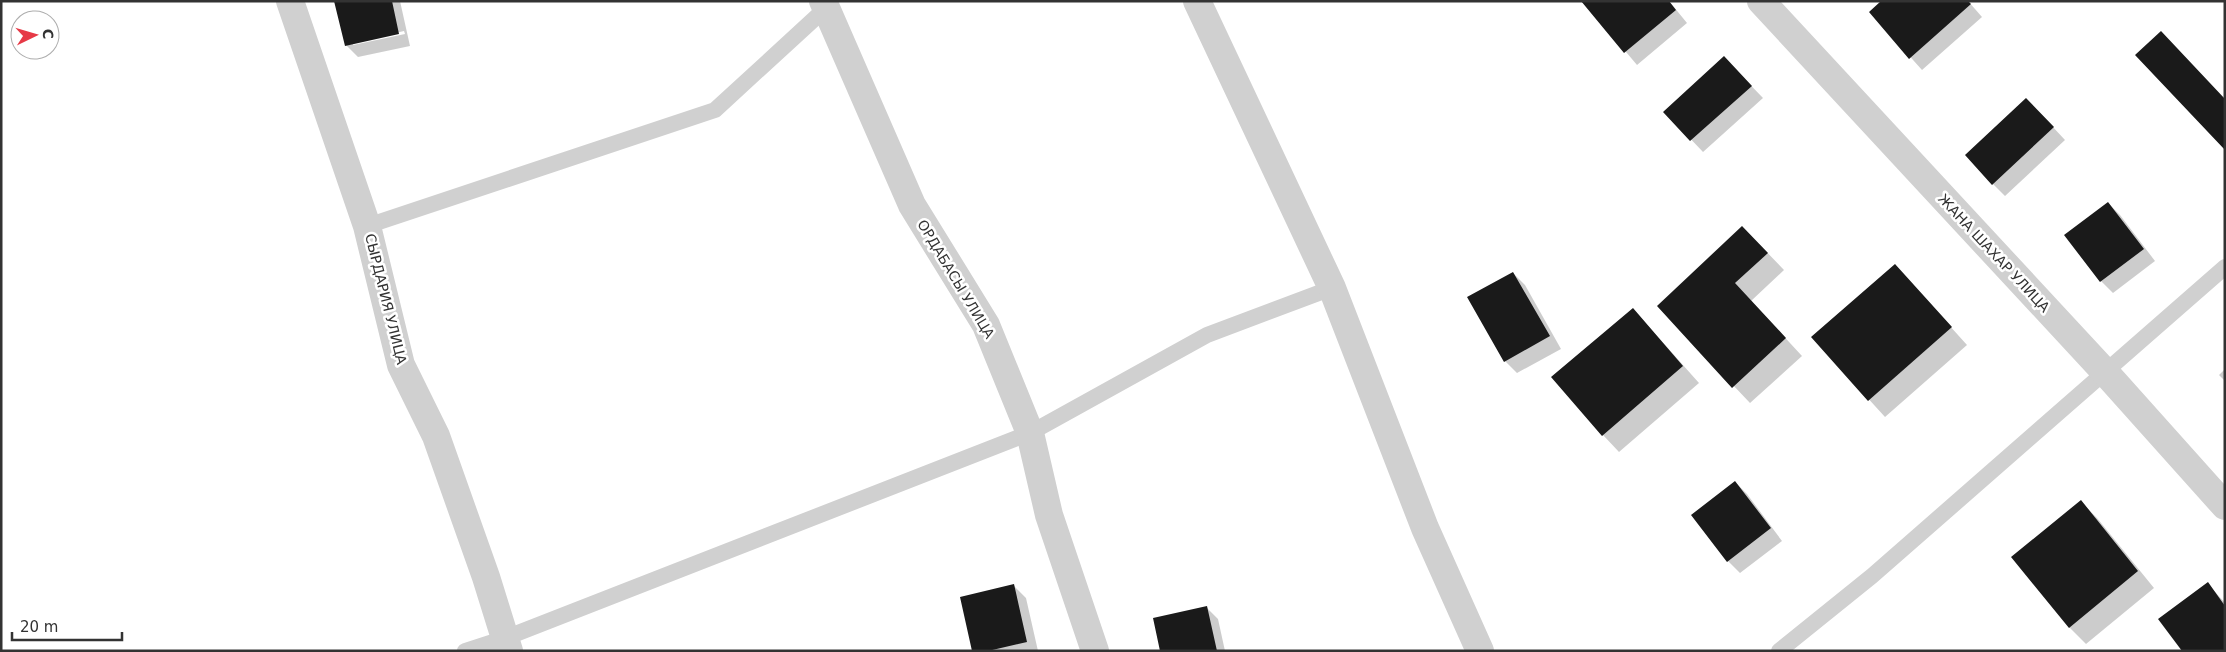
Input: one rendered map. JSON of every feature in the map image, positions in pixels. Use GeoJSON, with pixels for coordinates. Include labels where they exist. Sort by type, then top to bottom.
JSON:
{"type":"FeatureCollection","features":[{"type":"Feature","properties":{"kind":"street","name":"СЫРДАРИЯ УЛИЦА"},"geometry":{"type":"LineString","coordinates":[[290,1],[367,226],[401,365],[436,436],[507,644]]}},
{"type":"Feature","properties":{"kind":"street"},"geometry":{"type":"LineString","coordinates":[[1197,1],[1332,288],[1425,528],[1480,651]]}},
{"type":"Feature","properties":{"kind":"street","name":"ЖАНА ШАХАР УЛИЦА"},"geometry":{"type":"LineString","coordinates":[[1760,1],[2105,372],[2225,506]]}},
{"type":"Feature","properties":{"kind":"street","name":"ОРДАБАСЫ УЛИЦА"},"geometry":{"type":"LineString","coordinates":[[824,5],[912,205],[986,325],[1030,433],[1050,515],[1095,651]]}},
{"type":"Feature","properties":{"kind":"lane"},"geometry":{"type":"LineString","coordinates":[[367,226],[715,110],[824,5]]}},
{"type":"Feature","properties":{"kind":"lane"},"geometry":{"type":"LineString","coordinates":[[1778,651],[1872,576],[2225,267]]}},
{"type":"Feature","properties":{"kind":"lane"},"geometry":{"type":"LineString","coordinates":[[465,651],[507,644],[1030,433],[1207,335],[1332,288]]}},
{"type":"Feature","properties":{"kind":"building"},"geometry":{"type":"Polygon","coordinates":[[[334,1],[392,1],[399,34],[345,46],[334,1]]]}},
{"type":"Feature","properties":{"kind":"building"},"geometry":{"type":"Polygon","coordinates":[[[1581,1],[1669,1],[1676,10],[1624,53],[1581,1]]]}},
{"type":"Feature","properties":{"kind":"building"},"geometry":{"type":"Polygon","coordinates":[[[1881,1],[1968,1],[1971,4],[1909,59],[1869,12],[1881,1]]]}},
{"type":"Feature","properties":{"kind":"building"},"geometry":{"type":"Polygon","coordinates":[[[2161,31],[2225,99],[2225,150],[2135,55],[2161,31]]]}},
{"type":"Feature","properties":{"kind":"building"},"geometry":{"type":"Polygon","coordinates":[[[1724,56],[1752,86],[1690,141],[1663,112],[1724,56]]]}},
{"type":"Feature","properties":{"kind":"building"},"geometry":{"type":"Polygon","coordinates":[[[2026,98],[2054,127],[1992,185],[1965,155],[2026,98]]]}},
{"type":"Feature","properties":{"kind":"building"},"geometry":{"type":"Polygon","coordinates":[[[2108,202],[2144,249],[2100,282],[2064,235],[2108,202]]]}},
{"type":"Feature","properties":{"kind":"building"},"geometry":{"type":"Polygon","coordinates":[[[1742,226],[1768,253],[1735,283],[1786,338],[1732,388],[1657,306],[1742,226]]]}},
{"type":"Feature","properties":{"kind":"building"},"geometry":{"type":"Polygon","coordinates":[[[1895,264],[1952,327],[1868,401],[1811,337],[1895,264]]]}},
{"type":"Feature","properties":{"kind":"building"},"geometry":{"type":"Polygon","coordinates":[[[1513,272],[1550,336],[1504,362],[1467,297],[1513,272]]]}},
{"type":"Feature","properties":{"kind":"building"},"geometry":{"type":"Polygon","coordinates":[[[1633,308],[1683,366],[1602,436],[1551,377],[1633,308]]]}},
{"type":"Feature","properties":{"kind":"building"},"geometry":{"type":"Polygon","coordinates":[[[1735,481],[1771,528],[1727,562],[1691,515],[1735,481]]]}},
{"type":"Feature","properties":{"kind":"building"},"geometry":{"type":"Polygon","coordinates":[[[2081,500],[2138,571],[2069,628],[2011,557],[2081,500]]]}},
{"type":"Feature","properties":{"kind":"building"},"geometry":{"type":"Polygon","coordinates":[[[2208,582],[2225,606],[2225,651],[2182,651],[2158,619],[2208,582]]]}},
{"type":"Feature","properties":{"kind":"building"},"geometry":{"type":"Polygon","coordinates":[[[1014,584],[1027,642],[988,651],[972,651],[960,597],[1014,584]]]}},
{"type":"Feature","properties":{"kind":"building"},"geometry":{"type":"Polygon","coordinates":[[[1207,606],[1217,651],[1160,651],[1153,618],[1207,606]]]}}]}
